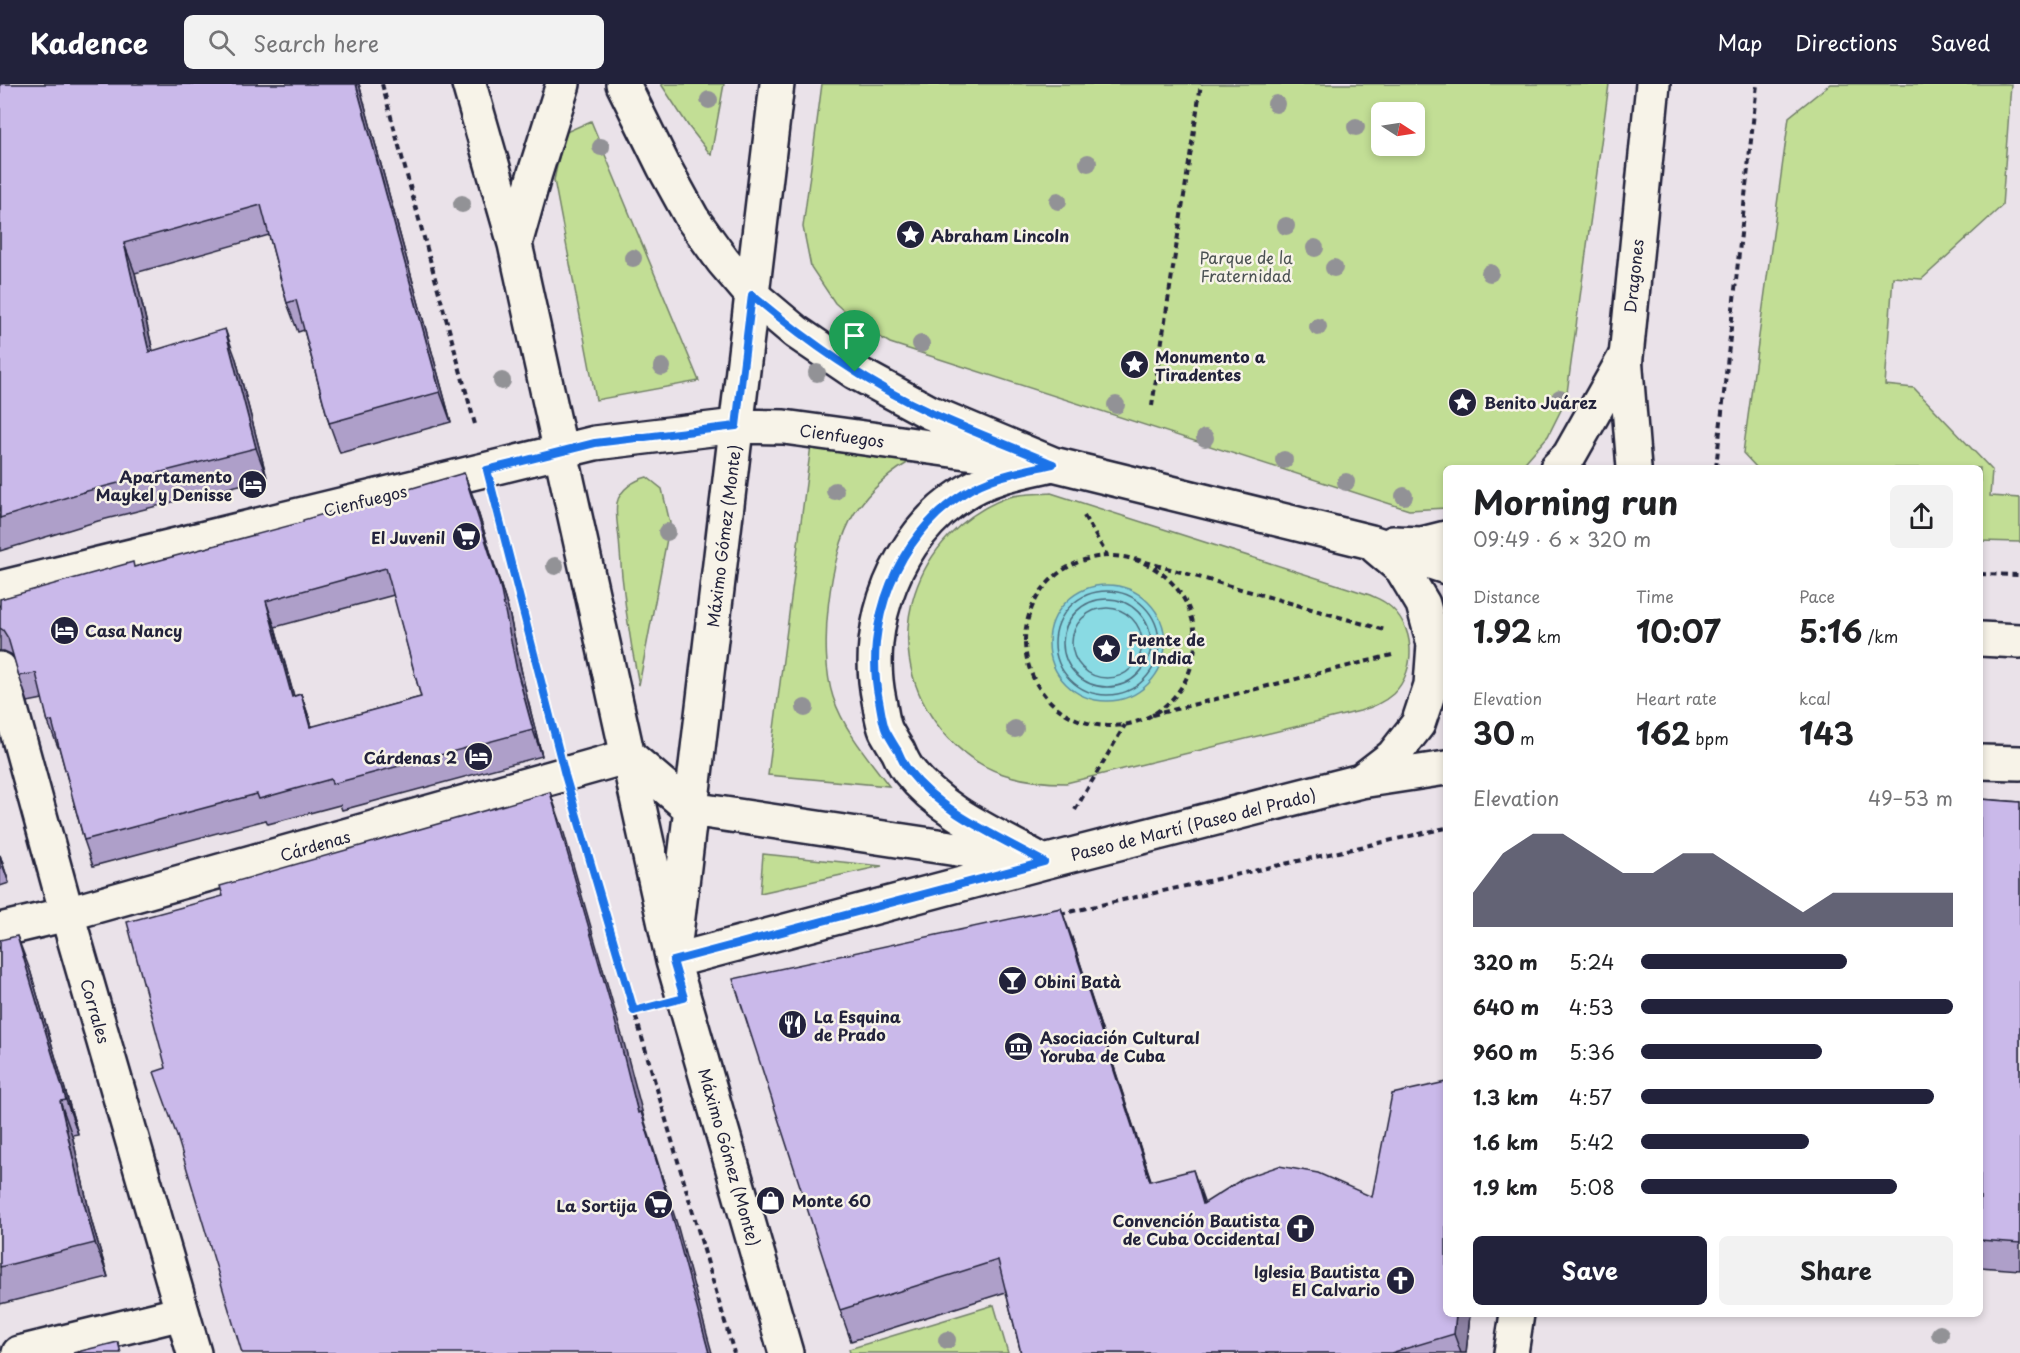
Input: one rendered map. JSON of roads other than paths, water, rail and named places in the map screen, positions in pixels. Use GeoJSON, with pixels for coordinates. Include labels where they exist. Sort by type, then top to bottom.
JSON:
{"type":"FeatureCollection","features":[{"type":"Feature","properties":{"kind":"main road","name":"Máximo Gómez (Monte)"},"geometry":{"type":"LineString","coordinates":[[469,84],[515,244],[673,961],[786,1353]]}},
{"type":"Feature","properties":{"kind":"main road"},"geometry":{"type":"LineString","coordinates":[[515,244],[562,84]]}},
{"type":"Feature","properties":{"kind":"main road"},"geometry":{"type":"LineString","coordinates":[[623,84],[692,218],[723,261],[752,295],[796,332],[855,372],[929,412],[1053,464],[1371,542],[1443,566]]}},
{"type":"Feature","properties":{"kind":"main road","name":"Máximo Gómez (Monte)"},"geometry":{"type":"LineString","coordinates":[[673,961],[777,84]]}},
{"type":"Feature","properties":{"kind":"main road","name":"Dragones"},"geometry":{"type":"LineString","coordinates":[[1619,465],[1625,357],[1653,84]]}},
{"type":"Feature","properties":{"kind":"main road"},"geometry":{"type":"LineString","coordinates":[[1560,465],[1569,456],[1625,357]]}},
{"type":"Feature","properties":{"kind":"main road"},"geometry":{"type":"LineString","coordinates":[[1625,357],[1634,465]]}},
{"type":"Feature","properties":{"kind":"main road","name":"Cienfuegos"},"geometry":{"type":"LineString","coordinates":[[0,588],[562,453],[595,443],[736,426],[784,427],[1053,464]]}},
{"type":"Feature","properties":{"kind":"main road"},"geometry":{"type":"LineString","coordinates":[[1044,862],[968,820],[936,798],[908,770],[885,729],[874,676],[877,630],[894,575],[913,542],[935,515],[964,493],[994,478],[1053,464]]}},
{"type":"Feature","properties":{"kind":"main road"},"geometry":{"type":"LineString","coordinates":[[1371,542],[1422,544],[1443,539]]}},
{"type":"Feature","properties":{"kind":"main road"},"geometry":{"type":"LineString","coordinates":[[1361,781],[1394,756],[1418,724],[1431,685],[1434,644],[1422,604],[1402,569],[1371,542]]}},
{"type":"Feature","properties":{"kind":"main road"},"geometry":{"type":"LineString","coordinates":[[1983,639],[2020,641]]}},
{"type":"Feature","properties":{"kind":"main road","name":"Corrales"},"geometry":{"type":"LineString","coordinates":[[0,669],[67,914],[194,1353]]}},
{"type":"Feature","properties":{"kind":"main road"},"geometry":{"type":"LineString","coordinates":[[629,756],[691,809]]}},
{"type":"Feature","properties":{"kind":"main road","name":"Cárdenas"},"geometry":{"type":"LineString","coordinates":[[0,930],[67,914],[629,756]]}},
{"type":"Feature","properties":{"kind":"main road"},"geometry":{"type":"LineString","coordinates":[[1983,762],[2020,763]]}},
{"type":"Feature","properties":{"kind":"main road","name":"Paseo de Martí (Paseo del Prado)"},"geometry":{"type":"LineString","coordinates":[[691,809],[1044,862],[1361,781],[1443,768]]}},
{"type":"Feature","properties":{"kind":"main road"},"geometry":{"type":"LineString","coordinates":[[673,961],[1044,862]]}},
{"type":"Feature","properties":{"kind":"main road"},"geometry":{"type":"LineString","coordinates":[[19,1353],[182,1313]]}},
{"type":"Feature","properties":{"kind":"main road"},"geometry":{"type":"LineString","coordinates":[[1511,1353],[1517,1317]]}},
{"type":"Feature","properties":{"kind":"water","name":"Fuente de La India"},"geometry":{"type":"Polygon","coordinates":[[[1107,585],[1129,590],[1148,602],[1160,621],[1165,643],[1160,665],[1148,684],[1129,696],[1107,701],[1085,696],[1066,684],[1054,665],[1049,643],[1054,621],[1066,602],[1085,590],[1107,585]]]}},
{"type":"Feature","properties":{"kind":"place","name":"Abraham Lincoln"},"geometry":{"type":"Point","coordinates":[910,235]}},
{"type":"Feature","properties":{"kind":"place","name":"Monumento a Tiradentes"},"geometry":{"type":"Point","coordinates":[1134,365]}},
{"type":"Feature","properties":{"kind":"place","name":"Benito Juárez"},"geometry":{"type":"Point","coordinates":[1463,402]}},
{"type":"Feature","properties":{"kind":"place","name":"Apartamento Maykel y Denisse"},"geometry":{"type":"Point","coordinates":[253,485]}},
{"type":"Feature","properties":{"kind":"place","name":"El Juvenil"},"geometry":{"type":"Point","coordinates":[466,537]}},
{"type":"Feature","properties":{"kind":"place","name":"Casa Nancy"},"geometry":{"type":"Point","coordinates":[64,630]}},
{"type":"Feature","properties":{"kind":"place","name":"Fuente de La India"},"geometry":{"type":"Point","coordinates":[1107,648]}},
{"type":"Feature","properties":{"kind":"place","name":"Cárdenas 2"},"geometry":{"type":"Point","coordinates":[478,757]}},
{"type":"Feature","properties":{"kind":"place","name":"Obini Batà"},"geometry":{"type":"Point","coordinates":[1013,981]}},
{"type":"Feature","properties":{"kind":"place","name":"La Esquina de Prado"},"geometry":{"type":"Point","coordinates":[793,1025]}},
{"type":"Feature","properties":{"kind":"place","name":"Asociación Cultural Yoruba de Cuba"},"geometry":{"type":"Point","coordinates":[1019,1046]}},
{"type":"Feature","properties":{"kind":"place","name":"Monte 60"},"geometry":{"type":"Point","coordinates":[771,1200]}},
{"type":"Feature","properties":{"kind":"place","name":"La Sortija"},"geometry":{"type":"Point","coordinates":[658,1205]}},
{"type":"Feature","properties":{"kind":"place","name":"Convención Bautista de Cuba Occidental"},"geometry":{"type":"Point","coordinates":[1301,1229]}},
{"type":"Feature","properties":{"kind":"place","name":"Iglesia Bautista El Calvario"},"geometry":{"type":"Point","coordinates":[1401,1280]}},
{"type":"Feature","properties":{"kind":"park label","name":"Parque de la Fraternidad"},"geometry":{"type":"Point","coordinates":[1246,266]}}]}
